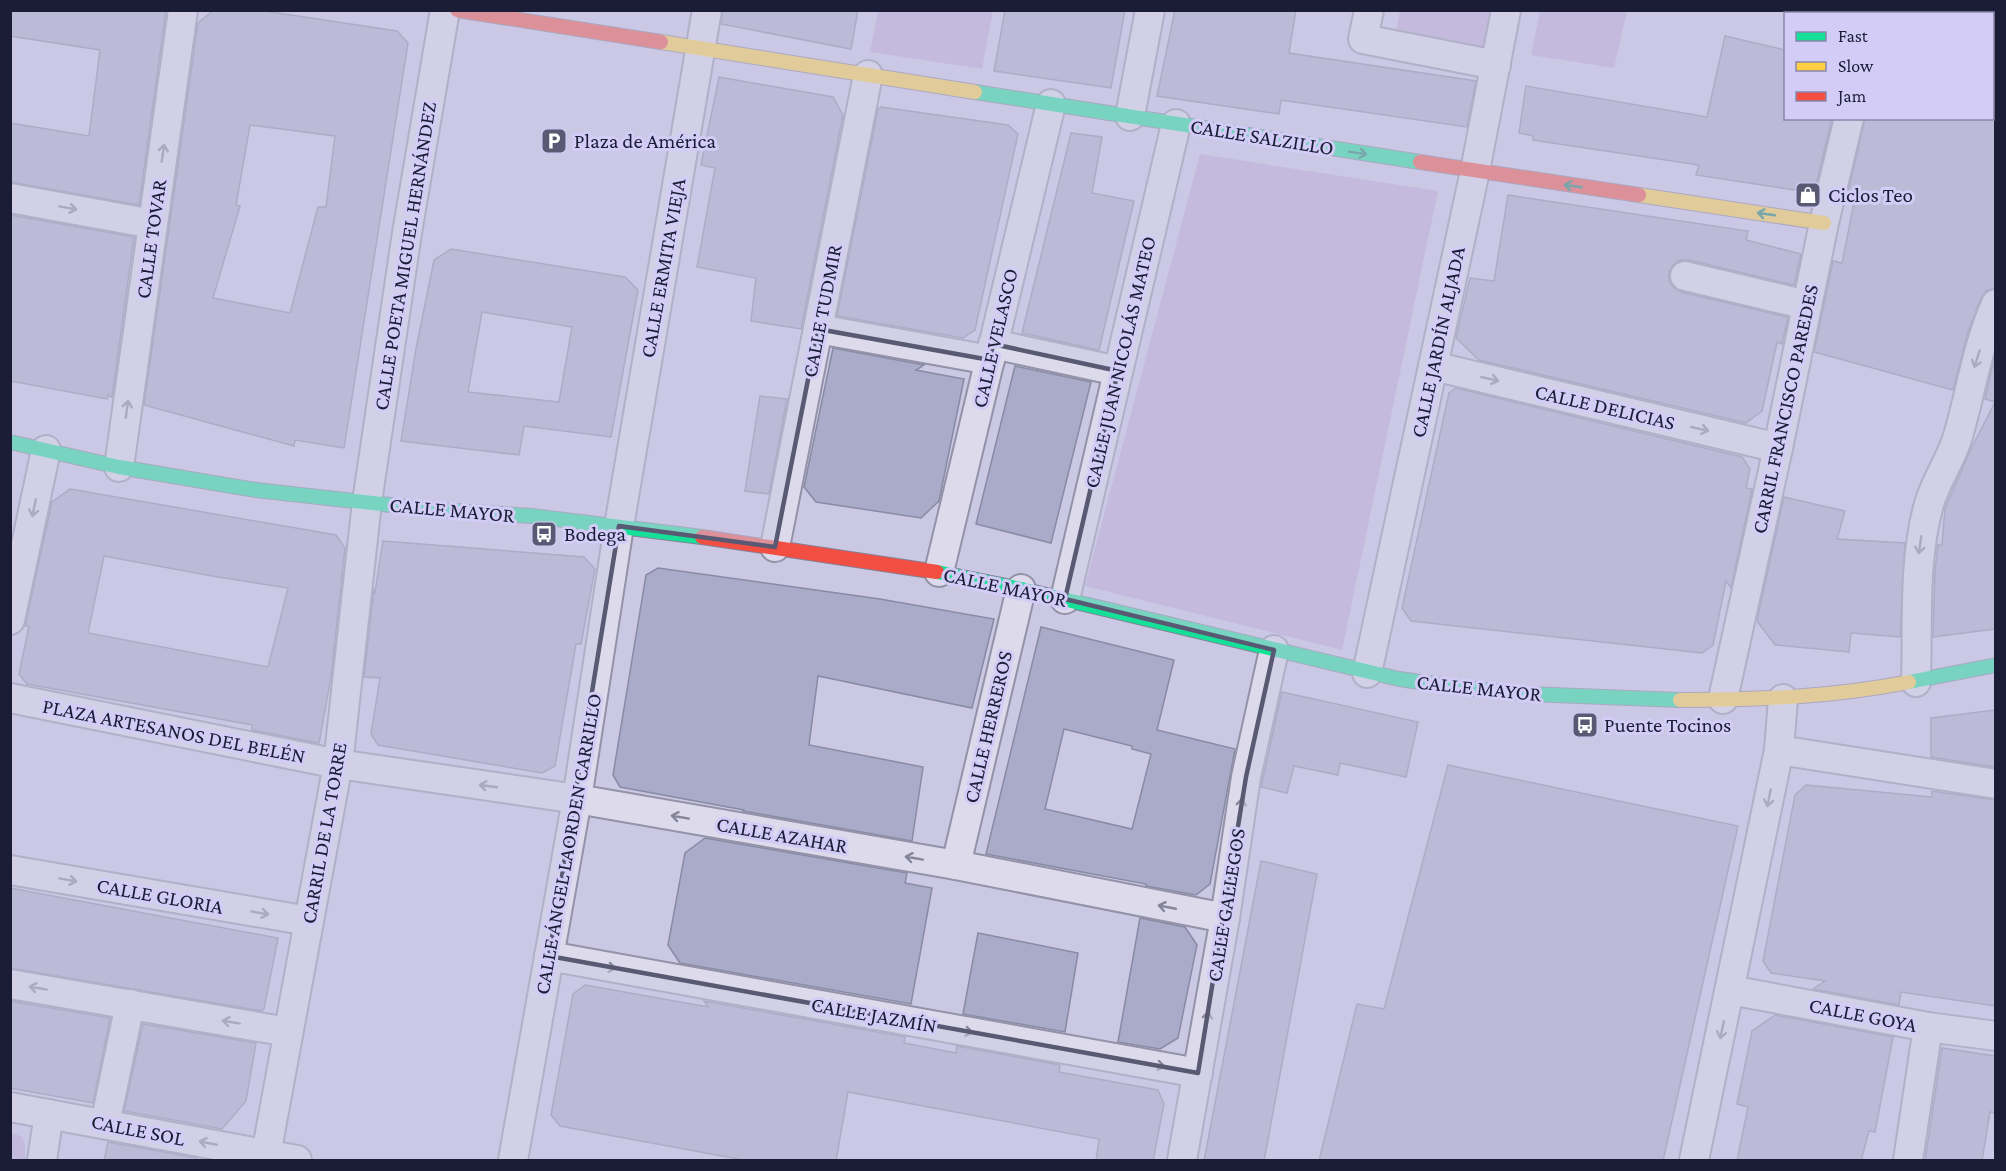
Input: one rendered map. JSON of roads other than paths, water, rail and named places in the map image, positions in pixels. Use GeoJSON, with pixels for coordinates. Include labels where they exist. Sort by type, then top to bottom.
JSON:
{"type":"FeatureCollection","features":[{"type":"Feature","properties":{"kind":"main road"},"geometry":{"type":"LineString","coordinates":[[457,10],[700,49]]}},
{"type":"Feature","properties":{"kind":"main road","name":"CALLE SALZILLO"},"geometry":{"type":"LineString","coordinates":[[700,49],[1475,171],[1824,223]]}},
{"type":"Feature","properties":{"kind":"main road","name":"CALLE MAYOR"},"geometry":{"type":"LineString","coordinates":[[10,442],[118,467],[256,490],[620,526],[775,546],[939,572],[1065,599],[1411,682],[1508,693],[1593,698],[1784,699],[1916,682],[1995,666]]}},
{"type":"Feature","properties":{"kind":"street","name":"CALLE TOVAR"},"geometry":{"type":"LineString","coordinates":[[118,467],[183,10]]}},
{"type":"Feature","properties":{"kind":"street","name":"CALLE POETA MIGUEL HERNÁNDEZ"},"geometry":{"type":"LineString","coordinates":[[367,502],[407,234],[444,10]]}},
{"type":"Feature","properties":{"kind":"street","name":"CALLE ERMITA VIEJA"},"geometry":{"type":"LineString","coordinates":[[620,526],[707,10]]}},
{"type":"Feature","properties":{"kind":"street"},"geometry":{"type":"LineString","coordinates":[[1130,116],[1150,10]]}},
{"type":"Feature","properties":{"kind":"street"},"geometry":{"type":"LineString","coordinates":[[1369,10],[1363,39],[1496,65]]}},
{"type":"Feature","properties":{"kind":"street","name":"CALLE JARDÍN ALJADA"},"geometry":{"type":"LineString","coordinates":[[1367,672],[1475,171],[1506,10]]}},
{"type":"Feature","properties":{"kind":"street","name":"CALLE TUDMIR"},"geometry":{"type":"LineString","coordinates":[[775,546],[868,75]]}},
{"type":"Feature","properties":{"kind":"street","name":"CALLE VELASCO"},"geometry":{"type":"LineString","coordinates":[[939,572],[1051,104]]}},
{"type":"Feature","properties":{"kind":"street","name":"CARRIL FRANCISCO PAREDES"},"geometry":{"type":"LineString","coordinates":[[1723,699],[1824,223],[1849,120]]}},
{"type":"Feature","properties":{"kind":"street","name":"CALLE JUAN NICOLÁS MATEO"},"geometry":{"type":"LineString","coordinates":[[1065,599],[1176,124]]}},
{"type":"Feature","properties":{"kind":"street"},"geometry":{"type":"LineString","coordinates":[[10,198],[153,224]]}},
{"type":"Feature","properties":{"kind":"street"},"geometry":{"type":"LineString","coordinates":[[1685,276],[1807,305]]}},
{"type":"Feature","properties":{"kind":"street"},"geometry":{"type":"LineString","coordinates":[[1916,682],[1919,548],[1930,501],[1957,438],[1975,364],[1995,304]]}},
{"type":"Feature","properties":{"kind":"street"},"geometry":{"type":"LineString","coordinates":[[818,329],[1118,371]]}},
{"type":"Feature","properties":{"kind":"street","name":"CALLE DELICIAS"},"geometry":{"type":"LineString","coordinates":[[1433,366],[1778,448]]}},
{"type":"Feature","properties":{"kind":"street"},"geometry":{"type":"LineString","coordinates":[[10,620],[14,583],[45,450]]}},
{"type":"Feature","properties":{"kind":"street","name":"CARRIL DE LA TORRE"},"geometry":{"type":"LineString","coordinates":[[265,1157],[338,764],[367,502]]}},
{"type":"Feature","properties":{"kind":"street","name":"CALLE ÁNGEL LAORDEN CARRILLO"},"geometry":{"type":"LineString","coordinates":[[513,1161],[577,799],[620,526]]}},
{"type":"Feature","properties":{"kind":"street","name":"CALLE HERREROS"},"geometry":{"type":"LineString","coordinates":[[956,865],[1021,589]]}},
{"type":"Feature","properties":{"kind":"street","name":"CALLE GALLEGOS"},"geometry":{"type":"LineString","coordinates":[[1182,1161],[1225,918],[1246,777],[1274,650]]}},
{"type":"Feature","properties":{"kind":"street","name":"PLAZA ARTESANOS DEL BELÉN"},"geometry":{"type":"LineString","coordinates":[[10,698],[338,764]]}},
{"type":"Feature","properties":{"kind":"street"},"geometry":{"type":"LineString","coordinates":[[1694,1161],[1779,750],[1784,699]]}},
{"type":"Feature","properties":{"kind":"street"},"geometry":{"type":"LineString","coordinates":[[1779,750],[1995,784]]}},
{"type":"Feature","properties":{"kind":"street","name":"CALLE AZAHAR"},"geometry":{"type":"LineString","coordinates":[[338,764],[577,799],[956,865],[1225,918]]}},
{"type":"Feature","properties":{"kind":"street","name":"CALLE GLORIA"},"geometry":{"type":"LineString","coordinates":[[10,870],[309,921]]}},
{"type":"Feature","properties":{"kind":"street","name":"CALLE JAZMÍN"},"geometry":{"type":"LineString","coordinates":[[549,956],[1198,1073]]}},
{"type":"Feature","properties":{"kind":"street"},"geometry":{"type":"LineString","coordinates":[[10,984],[288,1032]]}},
{"type":"Feature","properties":{"kind":"street","name":"CALLE GOYA"},"geometry":{"type":"LineString","coordinates":[[1731,990],[1928,1027],[1995,1036]]}},
{"type":"Feature","properties":{"kind":"street"},"geometry":{"type":"LineString","coordinates":[[105,1124],[130,1004]]}},
{"type":"Feature","properties":{"kind":"street"},"geometry":{"type":"LineString","coordinates":[[1908,1161],[1928,1027]]}},
{"type":"Feature","properties":{"kind":"street","name":"CALLE SOL"},"geometry":{"type":"LineString","coordinates":[[10,1107],[265,1157],[297,1161]]}},
{"type":"Feature","properties":{"kind":"street"},"geometry":{"type":"LineString","coordinates":[[42,1161],[49,1114]]}},
{"type":"Feature","properties":{"kind":"place","name":"Plaza de América"},"geometry":{"type":"Point","coordinates":[554,141]}},
{"type":"Feature","properties":{"kind":"place","name":"Ciclos Teo"},"geometry":{"type":"Point","coordinates":[1808,195]}},
{"type":"Feature","properties":{"kind":"place","name":"Bodega"},"geometry":{"type":"Point","coordinates":[544,534]}},
{"type":"Feature","properties":{"kind":"place","name":"Puente Tocinos"},"geometry":{"type":"Point","coordinates":[1585,725]}}]}
